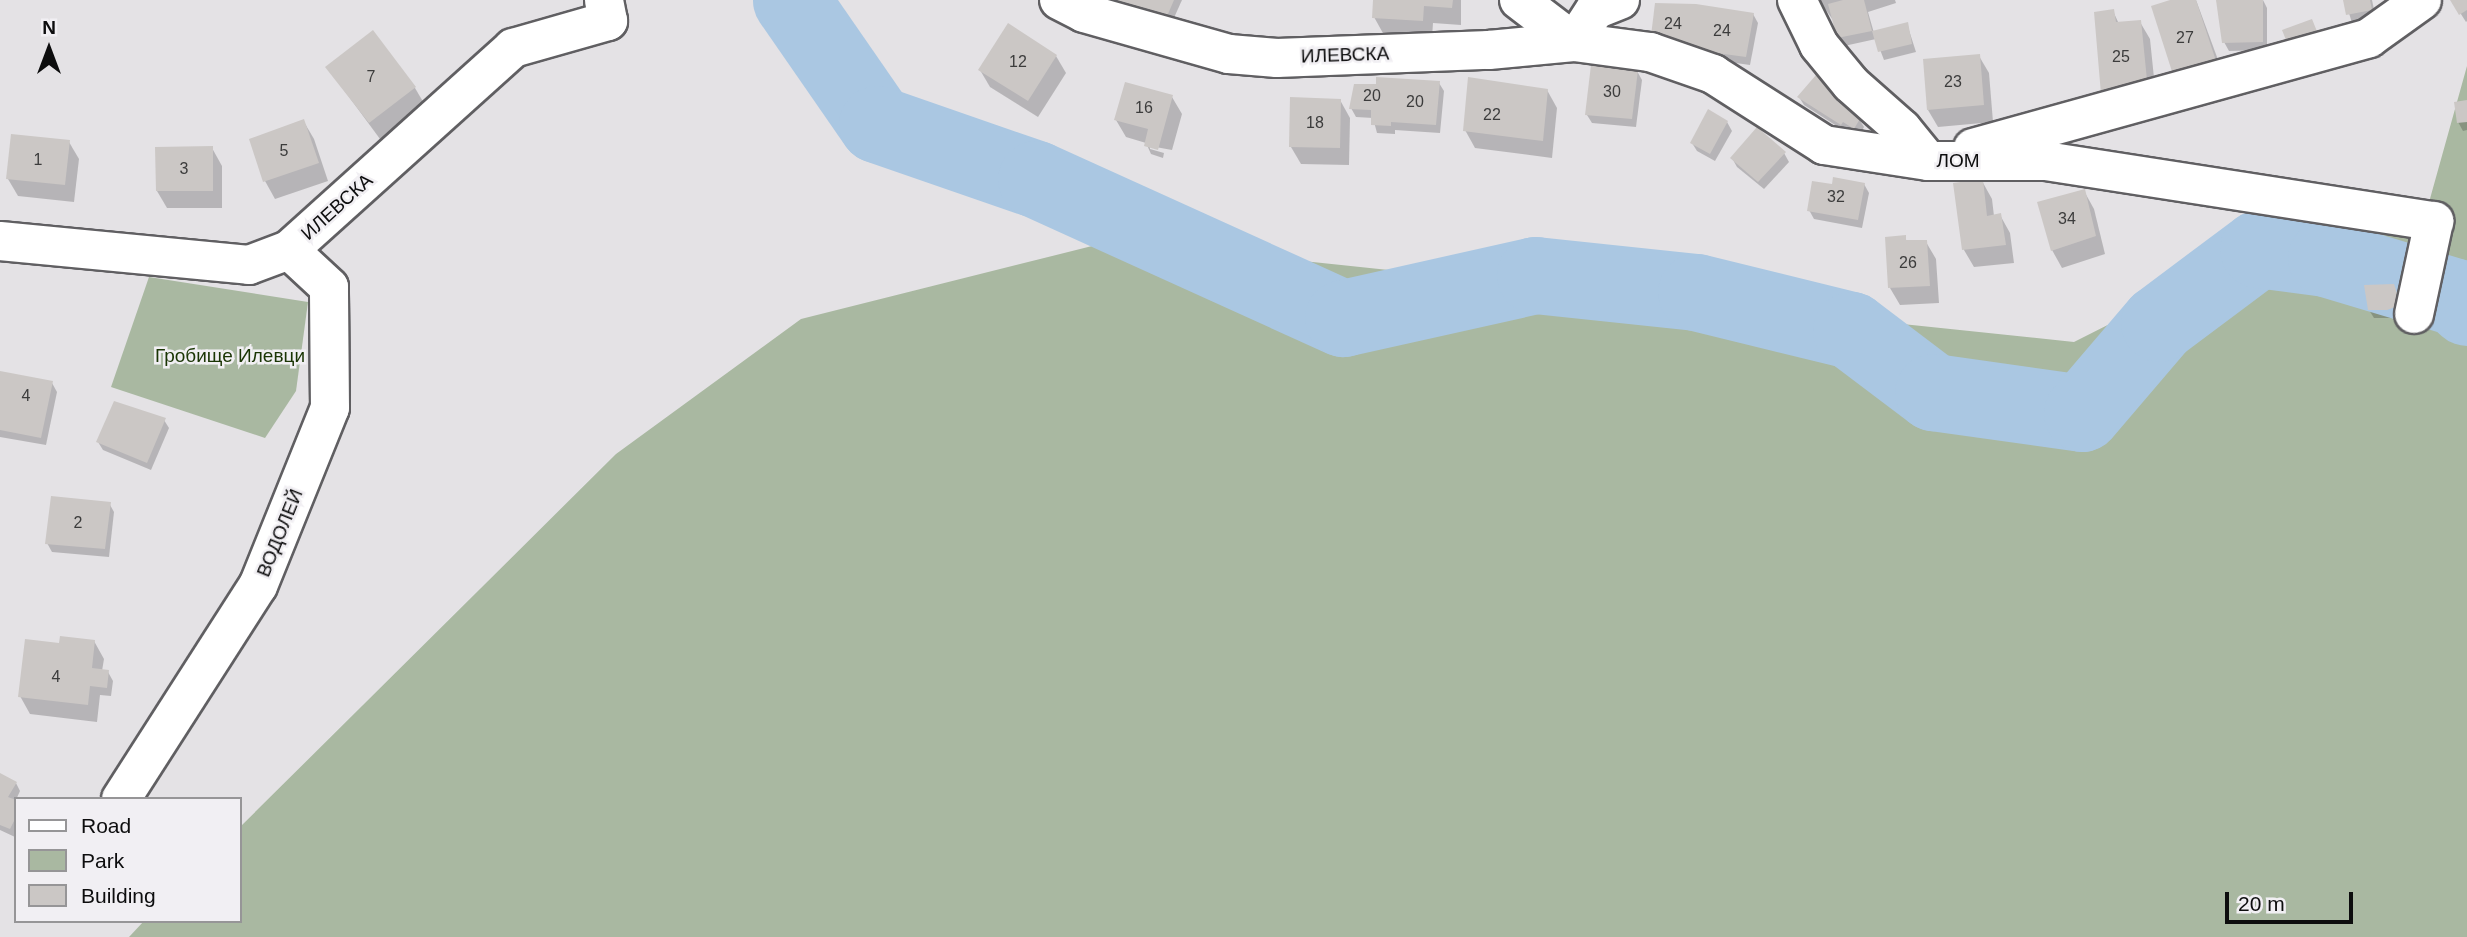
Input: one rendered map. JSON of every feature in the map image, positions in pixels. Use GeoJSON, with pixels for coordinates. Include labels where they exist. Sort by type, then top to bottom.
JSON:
{"type":"FeatureCollection","features":[{"type":"Feature","properties":{"kind":"street","name":"ИЛЕВСКА"},"geometry":{"type":"LineString","coordinates":[[1059,0],[1084,13],[1229,54],[1277,58],[1489,50],[1574,42]]}},
{"type":"Feature","properties":{"kind":"street","name":"ЛОМ"},"geometry":{"type":"LineString","coordinates":[[1519,0],[1574,42],[1650,52],[1713,74],[1824,145],[1928,161],[2045,161],[2434,220],[2416,307]]}},
{"type":"Feature","properties":{"kind":"street"},"geometry":{"type":"LineString","coordinates":[[1574,42],[1595,10],[1620,0]]}},
{"type":"Feature","properties":{"kind":"street"},"geometry":{"type":"LineString","coordinates":[[1797,0],[1819,45],[1851,84],[1902,129],[1928,161],[2369,38],[2422,0]]}},
{"type":"Feature","properties":{"kind":"street","name":"ИЛЕВСКА"},"geometry":{"type":"LineString","coordinates":[[0,241],[249,265],[289,250],[513,48],[606,11]]}},
{"type":"Feature","properties":{"kind":"street","name":"ВОДОЛЕЙ"},"geometry":{"type":"LineString","coordinates":[[122,797],[258,586],[330,408],[329,287],[289,250]]}},
{"type":"Feature","properties":{"kind":"green space"},"geometry":{"type":"Polygon","coordinates":[[[2467,66],[2467,937],[129,937],[142,923],[242,923],[242,825],[616,454],[801,319],[1112,241],[2074,342],[2258,249],[2421,231],[2467,66]]]}},
{"type":"Feature","properties":{"kind":"green space","name":"Гробище Илевци"},"geometry":{"type":"Polygon","coordinates":[[[149,277],[308,302],[296,391],[265,438],[111,387],[149,277]]]}},
{"type":"Feature","properties":{"kind":"building"},"geometry":{"type":"Polygon","coordinates":[[[1109,0],[1174,0],[1165,21],[1109,0]]]}},
{"type":"Feature","properties":{"kind":"building"},"geometry":{"type":"Polygon","coordinates":[[[1373,0],[1453,0],[1452,8],[1424,6],[1423,21],[1372,18],[1373,0]]]}},
{"type":"Feature","properties":{"kind":"building"},"geometry":{"type":"Polygon","coordinates":[[[1843,0],[1864,0],[1872,31],[1837,38],[1828,4],[1843,0]]]}},
{"type":"Feature","properties":{"kind":"building"},"geometry":{"type":"Polygon","coordinates":[[[2170,0],[2196,0],[2219,70],[2176,84],[2151,6],[2170,0]]]}},
{"type":"Feature","properties":{"kind":"building"},"geometry":{"type":"Polygon","coordinates":[[[2216,0],[2263,0],[2263,42],[2222,43],[2216,0]]]}},
{"type":"Feature","properties":{"kind":"building"},"geometry":{"type":"Polygon","coordinates":[[[2343,0],[2370,0],[2372,10],[2346,15],[2343,0]]]}},
{"type":"Feature","properties":{"kind":"building"},"geometry":{"type":"Polygon","coordinates":[[[2450,0],[2467,0],[2467,10],[2459,15],[2450,0]]]}},
{"type":"Feature","properties":{"kind":"building"},"geometry":{"type":"Polygon","coordinates":[[[1655,3],[1696,4],[1754,13],[1746,57],[1650,44],[1655,3]]]}},
{"type":"Feature","properties":{"kind":"building"},"geometry":{"type":"Polygon","coordinates":[[[2114,9],[2116,22],[2141,20],[2148,90],[2101,94],[2094,12],[2114,9]]]}},
{"type":"Feature","properties":{"kind":"building"},"geometry":{"type":"Polygon","coordinates":[[[2312,19],[2322,44],[2292,55],[2282,30],[2312,19]]]}},
{"type":"Feature","properties":{"kind":"building"},"geometry":{"type":"Polygon","coordinates":[[[1908,22],[1912,44],[1878,52],[1872,31],[1908,22]]]}},
{"type":"Feature","properties":{"kind":"building"},"geometry":{"type":"Polygon","coordinates":[[[1008,23],[1057,55],[1028,101],[978,70],[1008,23]]]}},
{"type":"Feature","properties":{"kind":"building"},"geometry":{"type":"Polygon","coordinates":[[[373,30],[416,87],[369,123],[325,67],[373,30]]]}},
{"type":"Feature","properties":{"kind":"building"},"geometry":{"type":"Polygon","coordinates":[[[1980,54],[1984,105],[1927,110],[1923,59],[1980,54]]]}},
{"type":"Feature","properties":{"kind":"building"},"geometry":{"type":"Polygon","coordinates":[[[1591,65],[1638,70],[1632,119],[1585,115],[1591,65]]]}},
{"type":"Feature","properties":{"kind":"building"},"geometry":{"type":"Polygon","coordinates":[[[1816,75],[1849,111],[1861,117],[1854,129],[1843,122],[1841,125],[1797,97],[1816,75]]]}},
{"type":"Feature","properties":{"kind":"building"},"geometry":{"type":"Polygon","coordinates":[[[1376,77],[1440,81],[1436,125],[1391,122],[1391,126],[1371,125],[1371,110],[1349,109],[1354,84],[1376,84],[1376,77]]]}},
{"type":"Feature","properties":{"kind":"building"},"geometry":{"type":"Polygon","coordinates":[[[1468,77],[1548,89],[1543,141],[1463,131],[1468,77]]]}},
{"type":"Feature","properties":{"kind":"building"},"geometry":{"type":"Polygon","coordinates":[[[1125,82],[1173,95],[1158,150],[1144,146],[1148,129],[1114,120],[1125,82]]]}},
{"type":"Feature","properties":{"kind":"building"},"geometry":{"type":"Polygon","coordinates":[[[1290,97],[1341,99],[1340,148],[1289,147],[1290,97]]]}},
{"type":"Feature","properties":{"kind":"building"},"geometry":{"type":"Polygon","coordinates":[[[2467,100],[2467,122],[2457,123],[2454,102],[2467,100]]]}},
{"type":"Feature","properties":{"kind":"building"},"geometry":{"type":"Polygon","coordinates":[[[1708,109],[1728,121],[1710,154],[1690,143],[1708,109]]]}},
{"type":"Feature","properties":{"kind":"building"},"geometry":{"type":"Polygon","coordinates":[[[304,119],[319,163],[263,182],[249,139],[304,119]]]}},
{"type":"Feature","properties":{"kind":"building"},"geometry":{"type":"Polygon","coordinates":[[[1757,127],[1786,152],[1758,182],[1730,158],[1757,127]]]}},
{"type":"Feature","properties":{"kind":"building"},"geometry":{"type":"Polygon","coordinates":[[[11,134],[70,140],[65,185],[6,179],[11,134]]]}},
{"type":"Feature","properties":{"kind":"building"},"geometry":{"type":"Polygon","coordinates":[[[213,146],[213,191],[156,191],[155,147],[213,146]]]}},
{"type":"Feature","properties":{"kind":"building"},"geometry":{"type":"Polygon","coordinates":[[[1833,177],[1865,183],[1858,220],[1807,211],[1812,181],[1832,184],[1833,177]]]}},
{"type":"Feature","properties":{"kind":"building"},"geometry":{"type":"Polygon","coordinates":[[[1983,179],[1987,216],[2001,213],[2006,245],[1962,250],[1953,183],[1983,179]]]}},
{"type":"Feature","properties":{"kind":"building"},"geometry":{"type":"Polygon","coordinates":[[[2085,189],[2096,236],[2051,251],[2037,202],[2085,189]]]}},
{"type":"Feature","properties":{"kind":"building"},"geometry":{"type":"Polygon","coordinates":[[[1906,235],[1906,240],[1927,240],[1930,286],[1888,288],[1885,237],[1906,235]]]}},
{"type":"Feature","properties":{"kind":"building"},"geometry":{"type":"Polygon","coordinates":[[[2394,284],[2401,305],[2387,310],[2368,310],[2364,285],[2394,284]]]}},
{"type":"Feature","properties":{"kind":"building"},"geometry":{"type":"Polygon","coordinates":[[[0,371],[53,381],[41,438],[0,430],[0,371]]]}},
{"type":"Feature","properties":{"kind":"building"},"geometry":{"type":"Polygon","coordinates":[[[114,401],[166,418],[147,463],[96,442],[114,401]]]}},
{"type":"Feature","properties":{"kind":"building"},"geometry":{"type":"Polygon","coordinates":[[[51,496],[111,502],[105,549],[45,544],[51,496]]]}},
{"type":"Feature","properties":{"kind":"building"},"geometry":{"type":"Polygon","coordinates":[[[60,636],[95,640],[92,668],[109,670],[107,688],[90,686],[88,705],[18,697],[25,639],[59,643],[60,636]]]}},
{"type":"Feature","properties":{"kind":"building"},"geometry":{"type":"Polygon","coordinates":[[[0,773],[17,782],[8,797],[14,799],[14,821],[10,829],[0,825],[0,773]]]}},
{"type":"Feature","properties":{"kind":"waterway"},"geometry":{"type":"LineString","coordinates":[[791,0],[877,124],[1036,179],[1343,318],[1535,275],[1696,292],[1851,330],[1933,392],[2082,413],[2159,323],[2258,249],[2326,258],[2456,297],[2467,307]]}}]}
